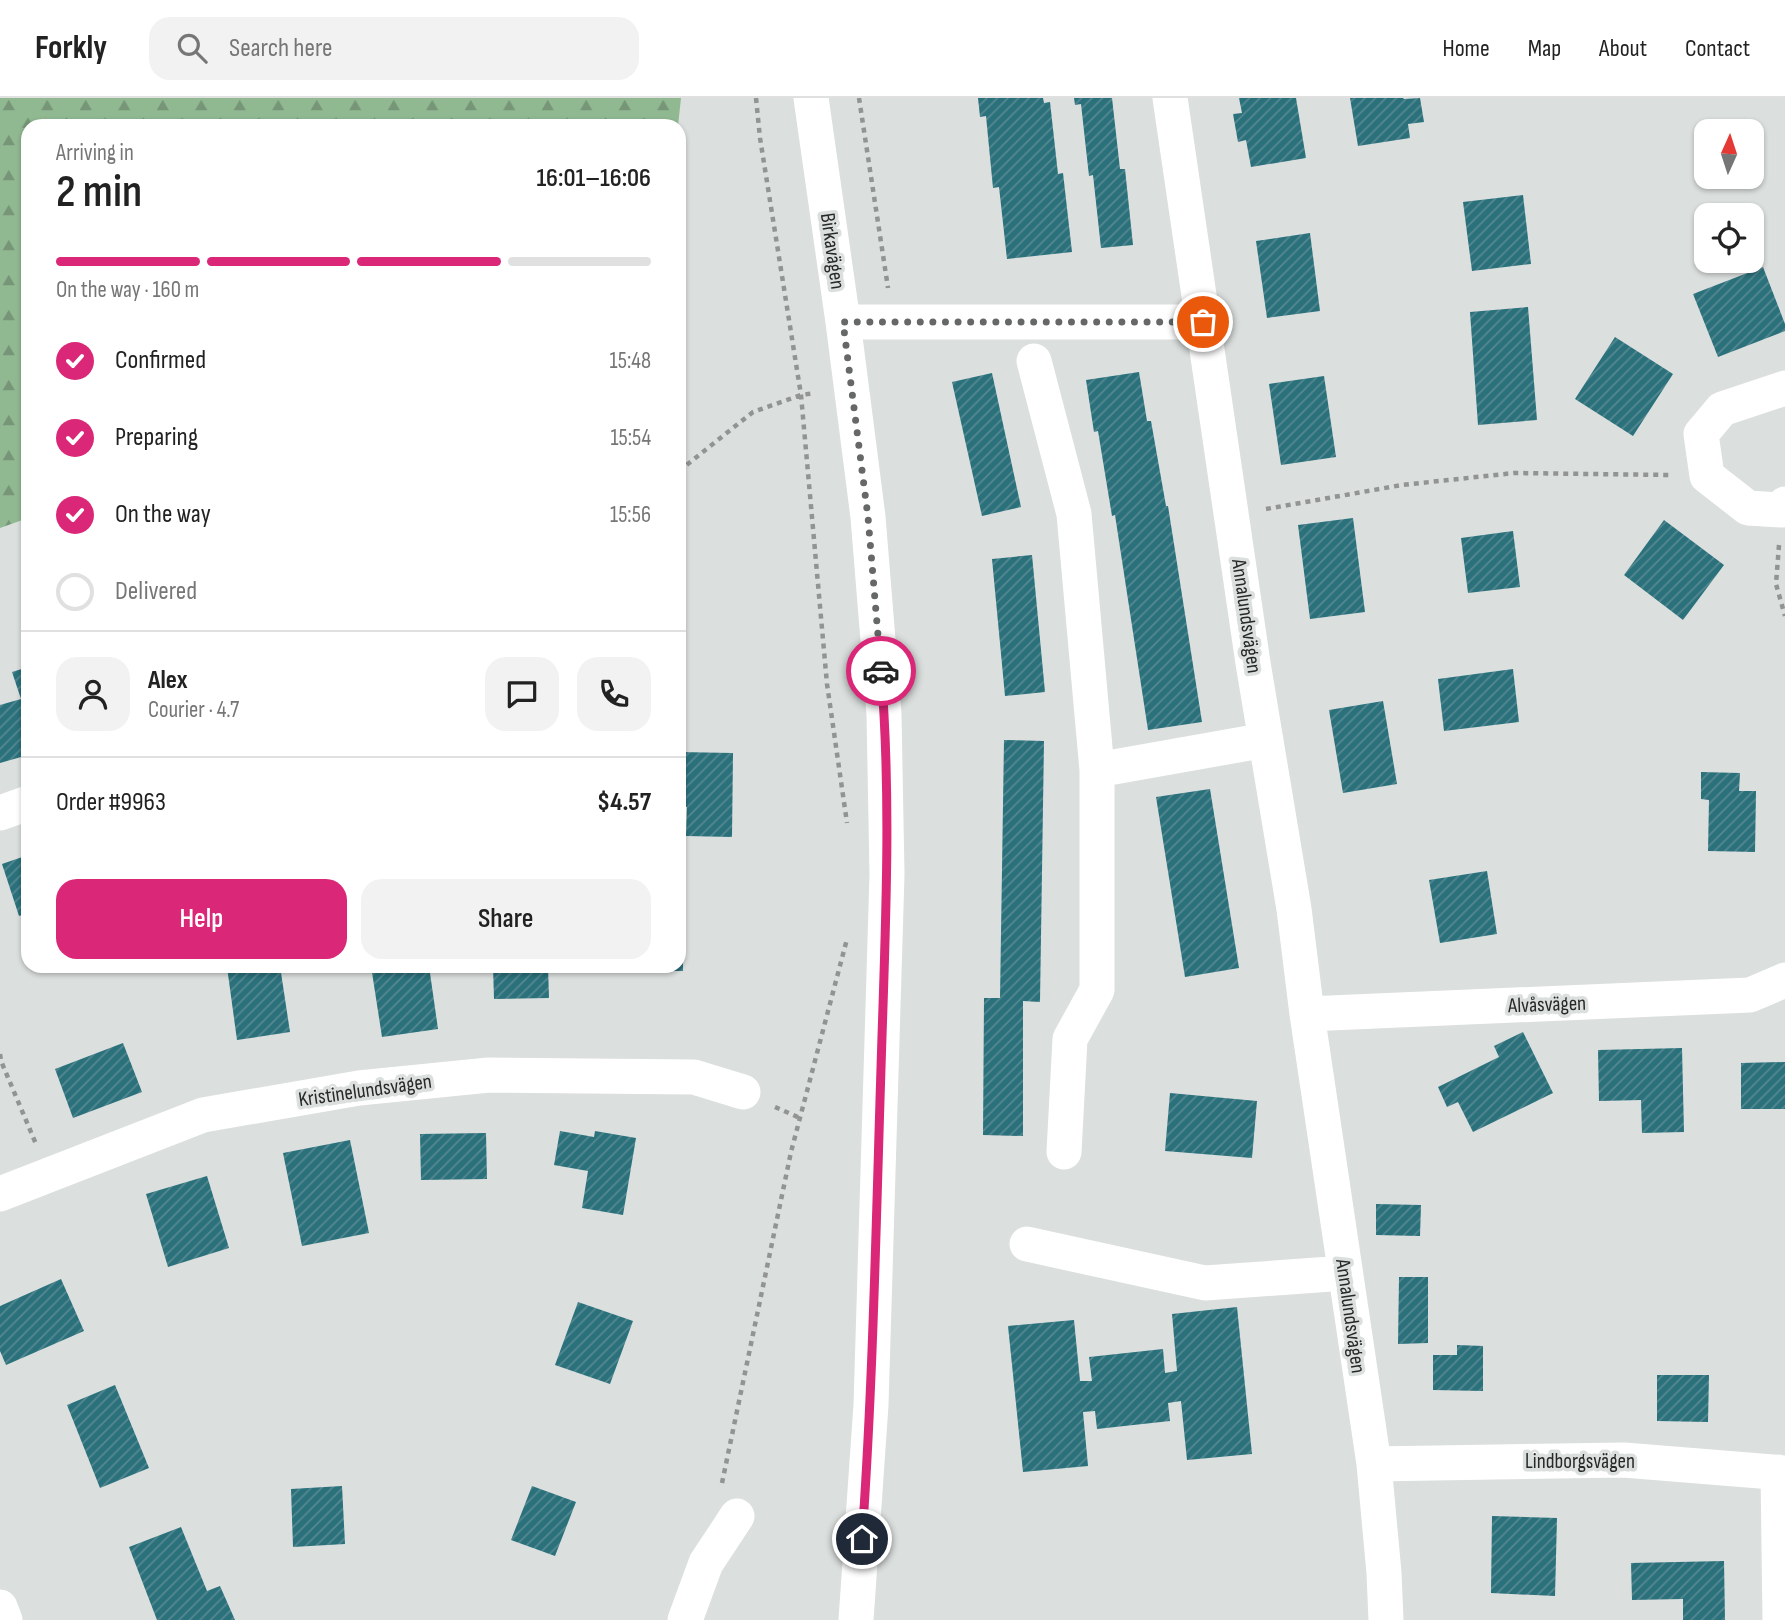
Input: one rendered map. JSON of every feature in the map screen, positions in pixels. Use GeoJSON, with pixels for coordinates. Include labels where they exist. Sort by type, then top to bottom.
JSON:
{"type":"FeatureCollection","features":[{"type":"Feature","properties":{"kind":"street","name":"Birkavägen"},"geometry":{"type":"LineString","coordinates":[[811,98],[868,517],[884,714],[887,874],[871,1405],[856,1620]]}},
{"type":"Feature","properties":{"kind":"street","name":"Annalundsvägen"},"geometry":{"type":"LineString","coordinates":[[1170,98],[1266,740],[1294,909],[1307,1014],[1374,1464],[1384,1573],[1385,1620]]}},
{"type":"Feature","properties":{"kind":"street"},"geometry":{"type":"LineString","coordinates":[[843,322],[1203,322]]}},
{"type":"Feature","properties":{"kind":"street"},"geometry":{"type":"LineString","coordinates":[[1034,361],[1074,514],[1097,769],[1097,990],[1070,1039],[1064,1152]]}},
{"type":"Feature","properties":{"kind":"street"},"geometry":{"type":"LineString","coordinates":[[1783,507],[1748,508],[1707,476],[1700,434],[1722,409],[1785,388]]}},
{"type":"Feature","properties":{"kind":"street"},"geometry":{"type":"LineString","coordinates":[[1097,769],[1266,740]]}},
{"type":"Feature","properties":{"kind":"street"},"geometry":{"type":"LineString","coordinates":[[0,813],[21,806]]}},
{"type":"Feature","properties":{"kind":"street","name":"Alvåsvägen"},"geometry":{"type":"LineString","coordinates":[[1307,1014],[1750,995],[1785,980]]}},
{"type":"Feature","properties":{"kind":"street","name":"Kristinelundsvägen"},"geometry":{"type":"LineString","coordinates":[[0,1194],[203,1115],[359,1088],[489,1075],[694,1077],[743,1092]]}},
{"type":"Feature","properties":{"kind":"street"},"geometry":{"type":"LineString","coordinates":[[1027,1244],[1205,1283],[1345,1273]]}},
{"type":"Feature","properties":{"kind":"street","name":"Lindborgsvägen"},"geometry":{"type":"LineString","coordinates":[[1374,1464],[1624,1460],[1781,1472]]}},
{"type":"Feature","properties":{"kind":"street"},"geometry":{"type":"LineString","coordinates":[[1780,1620],[1781,1472]]}},
{"type":"Feature","properties":{"kind":"street"},"geometry":{"type":"LineString","coordinates":[[685,1620],[706,1563],[737,1516]]}},
{"type":"Feature","properties":{"kind":"street"},"geometry":{"type":"LineString","coordinates":[[0,1607],[5,1620]]}},
{"type":"Feature","properties":{"kind":"path"},"geometry":{"type":"LineString","coordinates":[[757,98],[760,138],[801,395],[827,684],[848,830]]}},
{"type":"Feature","properties":{"kind":"path"},"geometry":{"type":"LineString","coordinates":[[686,465],[753,412],[801,395]]}},
{"type":"Feature","properties":{"kind":"path"},"geometry":{"type":"LineString","coordinates":[[1232,515],[1402,485],[1514,473],[1707,476]]}},
{"type":"Feature","properties":{"kind":"path"},"geometry":{"type":"LineString","coordinates":[[1783,507],[1776,584],[1785,616]]}},
{"type":"Feature","properties":{"kind":"path"},"geometry":{"type":"LineString","coordinates":[[737,1516],[722,1484],[791,1152],[847,936]]}},
{"type":"Feature","properties":{"kind":"path"},"geometry":{"type":"LineString","coordinates":[[0,1054],[49,1175]]}},
{"type":"Feature","properties":{"kind":"green space"},"geometry":{"type":"Polygon","coordinates":[[[0,98],[681,98],[679,119],[21,119],[21,520],[0,528],[0,98]]]}},
{"type":"Feature","properties":{"kind":"building"},"geometry":{"type":"Polygon","coordinates":[[[978,98],[1043,98],[1044,103],[1050,102],[1058,174],[1063,173],[1072,252],[1007,259],[999,187],[993,188],[986,116],[980,117],[978,98]]]}},
{"type":"Feature","properties":{"kind":"building"},"geometry":{"type":"Polygon","coordinates":[[[1074,98],[1112,98],[1120,169],[1125,169],[1133,245],[1101,248],[1093,175],[1089,176],[1081,104],[1075,105],[1074,98]]]}},
{"type":"Feature","properties":{"kind":"building"},"geometry":{"type":"Polygon","coordinates":[[[1239,98],[1296,98],[1306,158],[1251,167],[1246,140],[1238,142],[1233,114],[1242,113],[1239,98]]]}},
{"type":"Feature","properties":{"kind":"building"},"geometry":{"type":"Polygon","coordinates":[[[1350,98],[1420,98],[1424,122],[1408,124],[1410,138],[1358,146],[1350,98]]]}},
{"type":"Feature","properties":{"kind":"building"},"geometry":{"type":"Polygon","coordinates":[[[1523,195],[1531,264],[1472,271],[1463,202],[1523,195]]]}},
{"type":"Feature","properties":{"kind":"building"},"geometry":{"type":"Polygon","coordinates":[[[1310,233],[1320,311],[1267,318],[1256,241],[1310,233]]]}},
{"type":"Feature","properties":{"kind":"building"},"geometry":{"type":"Polygon","coordinates":[[[1764,270],[1785,324],[1785,331],[1718,357],[1693,294],[1747,273],[1764,273],[1764,270]]]}},
{"type":"Feature","properties":{"kind":"building"},"geometry":{"type":"Polygon","coordinates":[[[1528,307],[1537,420],[1478,425],[1470,312],[1528,307]]]}},
{"type":"Feature","properties":{"kind":"building"},"geometry":{"type":"Polygon","coordinates":[[[1615,337],[1673,374],[1633,436],[1575,399],[1615,337]]]}},
{"type":"Feature","properties":{"kind":"building"},"geometry":{"type":"Polygon","coordinates":[[[1139,372],[1147,421],[1151,421],[1168,506],[1202,722],[1148,730],[1115,515],[1112,516],[1098,431],[1094,432],[1086,380],[1139,372]]]}},
{"type":"Feature","properties":{"kind":"building"},"geometry":{"type":"Polygon","coordinates":[[[992,373],[1021,507],[982,516],[952,382],[992,373]]]}},
{"type":"Feature","properties":{"kind":"building"},"geometry":{"type":"Polygon","coordinates":[[[1324,376],[1336,457],[1281,465],[1269,384],[1324,376]]]}},
{"type":"Feature","properties":{"kind":"building"},"geometry":{"type":"Polygon","coordinates":[[[1353,518],[1365,612],[1310,619],[1298,525],[1353,518]]]}},
{"type":"Feature","properties":{"kind":"building"},"geometry":{"type":"Polygon","coordinates":[[[1664,520],[1724,565],[1683,620],[1624,575],[1664,520]]]}},
{"type":"Feature","properties":{"kind":"building"},"geometry":{"type":"Polygon","coordinates":[[[1513,531],[1520,587],[1468,593],[1461,538],[1513,531]]]}},
{"type":"Feature","properties":{"kind":"building"},"geometry":{"type":"Polygon","coordinates":[[[1032,555],[1045,692],[1005,696],[992,559],[1032,555]]]}},
{"type":"Feature","properties":{"kind":"building"},"geometry":{"type":"Polygon","coordinates":[[[21,669],[21,699],[12,672],[21,669]]]}},
{"type":"Feature","properties":{"kind":"building"},"geometry":{"type":"Polygon","coordinates":[[[1513,669],[1519,722],[1444,731],[1438,679],[1513,669]]]}},
{"type":"Feature","properties":{"kind":"building"},"geometry":{"type":"Polygon","coordinates":[[[21,699],[21,757],[0,763],[0,705],[21,699]]]}},
{"type":"Feature","properties":{"kind":"building"},"geometry":{"type":"Polygon","coordinates":[[[1383,701],[1397,784],[1343,793],[1329,710],[1383,701]]]}},
{"type":"Feature","properties":{"kind":"building"},"geometry":{"type":"Polygon","coordinates":[[[1004,740],[1044,741],[1040,1002],[1023,1001],[1023,1136],[983,1135],[984,998],[1000,998],[1004,740]]]}},
{"type":"Feature","properties":{"kind":"building"},"geometry":{"type":"Polygon","coordinates":[[[686,752],[733,753],[732,837],[686,836],[686,752]]]}},
{"type":"Feature","properties":{"kind":"building"},"geometry":{"type":"Polygon","coordinates":[[[1701,772],[1740,773],[1739,791],[1756,791],[1755,852],[1708,851],[1709,800],[1701,799],[1701,772]]]}},
{"type":"Feature","properties":{"kind":"building"},"geometry":{"type":"Polygon","coordinates":[[[1210,789],[1239,968],[1185,977],[1156,797],[1210,789]]]}},
{"type":"Feature","properties":{"kind":"building"},"geometry":{"type":"Polygon","coordinates":[[[21,857],[21,915],[19,916],[2,864],[21,857]]]}},
{"type":"Feature","properties":{"kind":"building"},"geometry":{"type":"Polygon","coordinates":[[[1487,871],[1497,934],[1440,943],[1429,880],[1487,871]]]}},
{"type":"Feature","properties":{"kind":"building"},"geometry":{"type":"Polygon","coordinates":[[[228,973],[281,973],[290,1032],[237,1040],[228,973]]]}},
{"type":"Feature","properties":{"kind":"building"},"geometry":{"type":"Polygon","coordinates":[[[372,973],[430,973],[438,1029],[382,1037],[372,973]]]}},
{"type":"Feature","properties":{"kind":"building"},"geometry":{"type":"Polygon","coordinates":[[[493,973],[548,973],[549,998],[494,999],[493,973]]]}},
{"type":"Feature","properties":{"kind":"building"},"geometry":{"type":"Polygon","coordinates":[[[1523,1032],[1553,1093],[1473,1132],[1458,1102],[1447,1107],[1438,1087],[1499,1057],[1494,1046],[1523,1032]]]}},
{"type":"Feature","properties":{"kind":"building"},"geometry":{"type":"Polygon","coordinates":[[[123,1043],[142,1092],[73,1118],[55,1069],[123,1043]]]}},
{"type":"Feature","properties":{"kind":"building"},"geometry":{"type":"Polygon","coordinates":[[[1682,1048],[1684,1132],[1642,1133],[1641,1100],[1599,1101],[1598,1050],[1682,1048]]]}},
{"type":"Feature","properties":{"kind":"building"},"geometry":{"type":"Polygon","coordinates":[[[1785,1062],[1785,1109],[1741,1109],[1741,1063],[1785,1062]]]}},
{"type":"Feature","properties":{"kind":"building"},"geometry":{"type":"Polygon","coordinates":[[[1170,1093],[1257,1101],[1252,1158],[1165,1151],[1170,1093]]]}},
{"type":"Feature","properties":{"kind":"building"},"geometry":{"type":"Polygon","coordinates":[[[560,1131],[594,1137],[595,1131],[636,1138],[623,1215],[582,1208],[588,1171],[554,1165],[560,1131]]]}},
{"type":"Feature","properties":{"kind":"building"},"geometry":{"type":"Polygon","coordinates":[[[486,1133],[487,1179],[421,1180],[420,1134],[486,1133]]]}},
{"type":"Feature","properties":{"kind":"building"},"geometry":{"type":"Polygon","coordinates":[[[350,1140],[369,1233],[302,1246],[283,1153],[350,1140]]]}},
{"type":"Feature","properties":{"kind":"building"},"geometry":{"type":"Polygon","coordinates":[[[207,1176],[229,1248],[168,1267],[146,1194],[207,1176]]]}},
{"type":"Feature","properties":{"kind":"building"},"geometry":{"type":"Polygon","coordinates":[[[1376,1204],[1421,1205],[1420,1236],[1376,1235],[1376,1204]]]}},
{"type":"Feature","properties":{"kind":"building"},"geometry":{"type":"Polygon","coordinates":[[[1399,1277],[1428,1277],[1428,1343],[1398,1344],[1399,1277]]]}},
{"type":"Feature","properties":{"kind":"building"},"geometry":{"type":"Polygon","coordinates":[[[61,1279],[84,1331],[6,1365],[0,1351],[0,1306],[61,1279]]]}},
{"type":"Feature","properties":{"kind":"building"},"geometry":{"type":"Polygon","coordinates":[[[578,1302],[633,1321],[610,1384],[555,1365],[578,1302]]]}},
{"type":"Feature","properties":{"kind":"building"},"geometry":{"type":"Polygon","coordinates":[[[1237,1307],[1252,1454],[1187,1460],[1181,1401],[1168,1403],[1170,1421],[1097,1429],[1095,1411],[1083,1412],[1088,1466],[1023,1472],[1008,1326],[1074,1320],[1080,1381],[1092,1381],[1089,1357],[1163,1349],[1165,1373],[1177,1371],[1172,1314],[1237,1307]]]}},
{"type":"Feature","properties":{"kind":"building"},"geometry":{"type":"Polygon","coordinates":[[[1457,1345],[1483,1346],[1483,1391],[1433,1390],[1433,1355],[1457,1355],[1457,1345]]]}},
{"type":"Feature","properties":{"kind":"building"},"geometry":{"type":"Polygon","coordinates":[[[1657,1375],[1709,1375],[1708,1422],[1657,1421],[1657,1375]]]}},
{"type":"Feature","properties":{"kind":"building"},"geometry":{"type":"Polygon","coordinates":[[[115,1385],[149,1468],[100,1488],[67,1405],[115,1385]]]}},
{"type":"Feature","properties":{"kind":"building"},"geometry":{"type":"Polygon","coordinates":[[[342,1486],[345,1544],[293,1547],[291,1489],[342,1486]]]}},
{"type":"Feature","properties":{"kind":"building"},"geometry":{"type":"Polygon","coordinates":[[[532,1486],[576,1502],[555,1556],[511,1540],[532,1486]]]}},
{"type":"Feature","properties":{"kind":"building"},"geometry":{"type":"Polygon","coordinates":[[[1492,1516],[1557,1518],[1555,1596],[1491,1593],[1492,1516]]]}},
{"type":"Feature","properties":{"kind":"building"},"geometry":{"type":"Polygon","coordinates":[[[181,1527],[207,1591],[220,1586],[235,1620],[157,1620],[129,1547],[181,1527]]]}},
{"type":"Feature","properties":{"kind":"building"},"geometry":{"type":"Polygon","coordinates":[[[1724,1561],[1725,1620],[1683,1620],[1683,1599],[1632,1600],[1631,1563],[1724,1561]]]}},
{"type":"Feature","properties":{"kind":"way so far"},"geometry":{"type":"LineString","coordinates":[[881,671],[868,517],[843,322],[1203,322]]}},
{"type":"Feature","properties":{"kind":"route"},"geometry":{"type":"LineString","coordinates":[[862,1539],[871,1405],[887,874],[881,671]]}}]}
